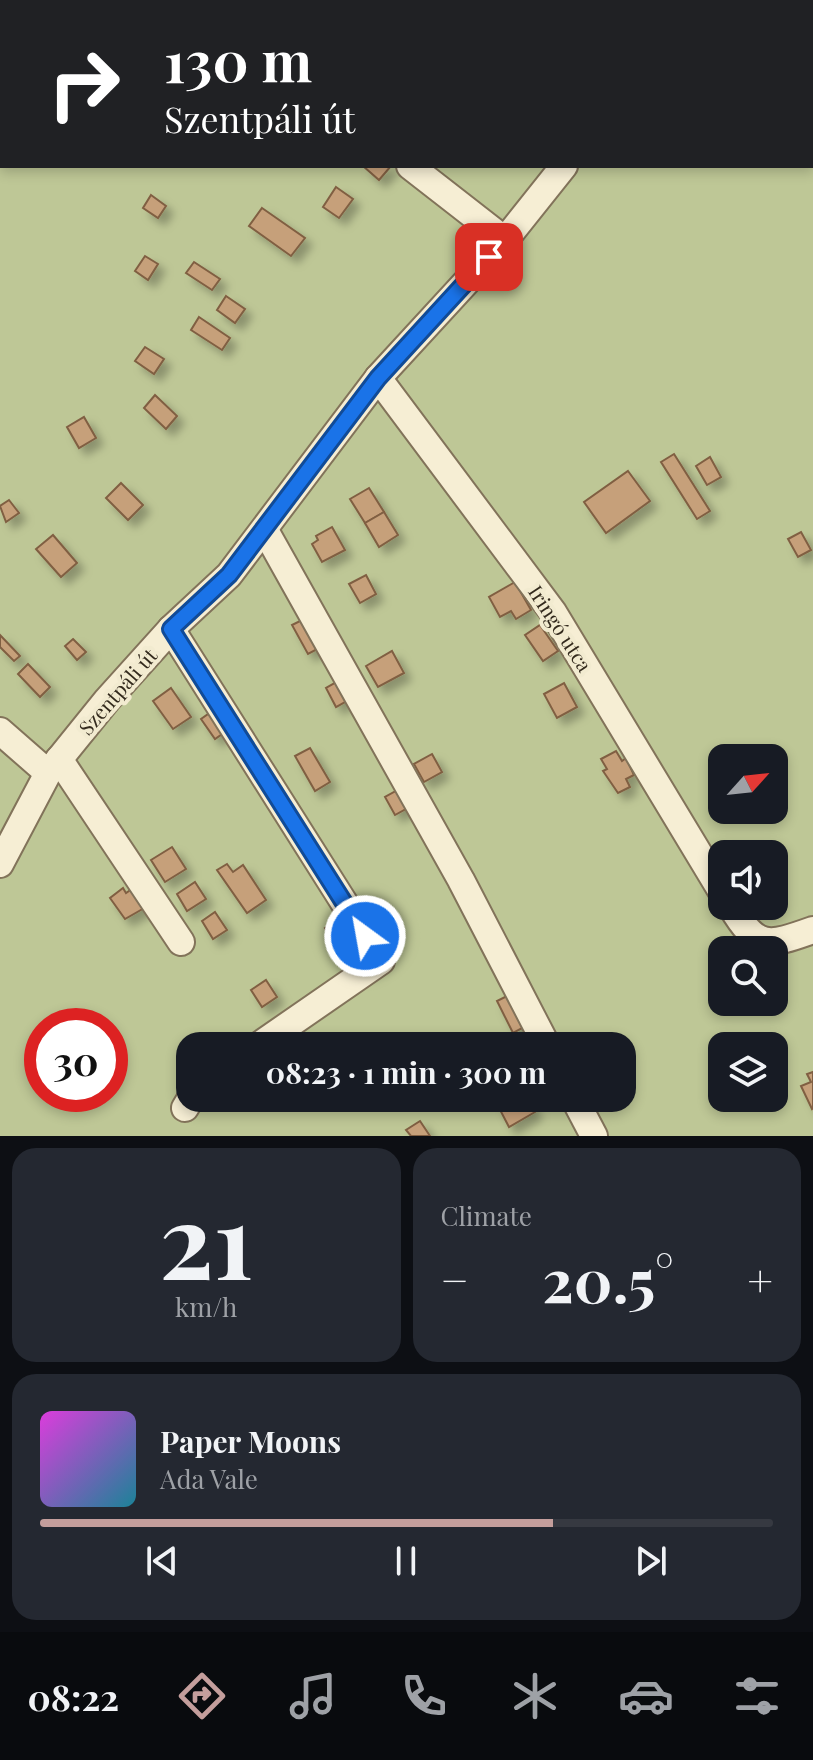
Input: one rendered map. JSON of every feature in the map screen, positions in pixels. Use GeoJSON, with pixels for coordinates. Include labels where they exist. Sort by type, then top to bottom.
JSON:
{"type":"FeatureCollection","features":[{"type":"Feature","properties":{"kind":"street"},"geometry":{"type":"LineString","coordinates":[[413,168],[505,240]]}},
{"type":"Feature","properties":{"kind":"street","name":"Szentpáli út"},"geometry":{"type":"LineString","coordinates":[[0,864],[54,766],[171,629],[229,575],[266,532],[378,378],[505,240],[562,168]]}},
{"type":"Feature","properties":{"kind":"street","name":"Iringó utca"},"geometry":{"type":"LineString","coordinates":[[378,378],[553,612],[708,869]]}},
{"type":"Feature","properties":{"kind":"street"},"geometry":{"type":"LineString","coordinates":[[266,532],[461,880],[540,1032]]}},
{"type":"Feature","properties":{"kind":"street"},"geometry":{"type":"LineString","coordinates":[[171,629],[381,961],[278,1032]]}},
{"type":"Feature","properties":{"kind":"street"},"geometry":{"type":"LineString","coordinates":[[0,731],[54,766],[181,942]]}},
{"type":"Feature","properties":{"kind":"street"},"geometry":{"type":"LineString","coordinates":[[739,920],[745,930],[759,941],[776,943],[813,930]]}},
{"type":"Feature","properties":{"kind":"street"},"geometry":{"type":"LineString","coordinates":[[581,1112],[594,1136]]}},
{"type":"Feature","properties":{"kind":"green space"},"geometry":{"type":"Polygon","coordinates":[[[0,168],[813,168],[813,1136],[0,1136],[0,168]]]}},
{"type":"Feature","properties":{"kind":"building"},"geometry":{"type":"Polygon","coordinates":[[[365,168],[389,168],[379,180],[365,168]]]}},
{"type":"Feature","properties":{"kind":"building"},"geometry":{"type":"Polygon","coordinates":[[[336,187],[353,199],[339,218],[323,207],[336,187]]]}},
{"type":"Feature","properties":{"kind":"building"},"geometry":{"type":"Polygon","coordinates":[[[151,195],[166,206],[158,218],[143,208],[151,195]]]}},
{"type":"Feature","properties":{"kind":"building"},"geometry":{"type":"Polygon","coordinates":[[[262,208],[305,238],[291,256],[249,226],[262,208]]]}},
{"type":"Feature","properties":{"kind":"building"},"geometry":{"type":"Polygon","coordinates":[[[145,256],[158,264],[148,280],[135,271],[145,256]]]}},
{"type":"Feature","properties":{"kind":"building"},"geometry":{"type":"Polygon","coordinates":[[[194,262],[220,279],[212,290],[186,273],[194,262]]]}},
{"type":"Feature","properties":{"kind":"building"},"geometry":{"type":"Polygon","coordinates":[[[226,296],[245,309],[235,323],[217,310],[226,296]]]}},
{"type":"Feature","properties":{"kind":"building"},"geometry":{"type":"Polygon","coordinates":[[[199,317],[230,338],[222,350],[191,330],[199,317]]]}},
{"type":"Feature","properties":{"kind":"building"},"geometry":{"type":"Polygon","coordinates":[[[145,347],[164,359],[154,374],[135,361],[145,347]]]}},
{"type":"Feature","properties":{"kind":"building"},"geometry":{"type":"Polygon","coordinates":[[[155,395],[177,416],[166,429],[144,408],[155,395]]]}},
{"type":"Feature","properties":{"kind":"building"},"geometry":{"type":"Polygon","coordinates":[[[84,417],[96,438],[79,448],[67,427],[84,417]]]}},
{"type":"Feature","properties":{"kind":"building"},"geometry":{"type":"Polygon","coordinates":[[[674,454],[710,511],[697,519],[661,462],[674,454]]]}},
{"type":"Feature","properties":{"kind":"building"},"geometry":{"type":"Polygon","coordinates":[[[710,457],[721,477],[707,485],[696,466],[710,457]]]}},
{"type":"Feature","properties":{"kind":"building"},"geometry":{"type":"Polygon","coordinates":[[[628,471],[650,501],[606,533],[584,502],[628,471]]]}},
{"type":"Feature","properties":{"kind":"building"},"geometry":{"type":"Polygon","coordinates":[[[121,483],[143,505],[128,520],[106,498],[121,483]]]}},
{"type":"Feature","properties":{"kind":"building"},"geometry":{"type":"Polygon","coordinates":[[[369,488],[384,512],[365,523],[350,499],[369,488]]]}},
{"type":"Feature","properties":{"kind":"building"},"geometry":{"type":"Polygon","coordinates":[[[9,500],[19,513],[6,522],[0,506],[9,500]]]}},
{"type":"Feature","properties":{"kind":"building"},"geometry":{"type":"Polygon","coordinates":[[[384,512],[398,535],[379,547],[365,523],[384,512]]]}},
{"type":"Feature","properties":{"kind":"building"},"geometry":{"type":"Polygon","coordinates":[[[332,527],[345,550],[322,562],[312,544],[318,540],[316,536],[332,527]]]}},
{"type":"Feature","properties":{"kind":"building"},"geometry":{"type":"Polygon","coordinates":[[[801,532],[811,550],[798,557],[788,539],[801,532]]]}},
{"type":"Feature","properties":{"kind":"building"},"geometry":{"type":"Polygon","coordinates":[[[53,535],[77,563],[61,577],[36,549],[53,535]]]}},
{"type":"Feature","properties":{"kind":"building"},"geometry":{"type":"Polygon","coordinates":[[[366,575],[376,594],[360,603],[349,584],[366,575]]]}},
{"type":"Feature","properties":{"kind":"building"},"geometry":{"type":"Polygon","coordinates":[[[515,582],[531,610],[516,619],[511,611],[500,617],[489,597],[515,582]]]}},
{"type":"Feature","properties":{"kind":"building"},"geometry":{"type":"Polygon","coordinates":[[[308,617],[323,646],[308,654],[292,625],[308,617]]]}},
{"type":"Feature","properties":{"kind":"building"},"geometry":{"type":"Polygon","coordinates":[[[540,625],[558,651],[543,661],[525,635],[540,625]]]}},
{"type":"Feature","properties":{"kind":"building"},"geometry":{"type":"Polygon","coordinates":[[[0,635],[20,656],[14,661],[0,647],[0,635]]]}},
{"type":"Feature","properties":{"kind":"building"},"geometry":{"type":"Polygon","coordinates":[[[73,639],[86,652],[77,660],[65,646],[73,639]]]}},
{"type":"Feature","properties":{"kind":"building"},"geometry":{"type":"Polygon","coordinates":[[[392,651],[404,673],[378,687],[366,666],[392,651]]]}},
{"type":"Feature","properties":{"kind":"building"},"geometry":{"type":"Polygon","coordinates":[[[28,664],[50,687],[40,697],[18,674],[28,664]]]}},
{"type":"Feature","properties":{"kind":"building"},"geometry":{"type":"Polygon","coordinates":[[[342,679],[352,698],[336,707],[326,688],[342,679]]]}},
{"type":"Feature","properties":{"kind":"building"},"geometry":{"type":"Polygon","coordinates":[[[564,683],[577,707],[557,718],[544,694],[564,683]]]}},
{"type":"Feature","properties":{"kind":"building"},"geometry":{"type":"Polygon","coordinates":[[[171,688],[191,717],[173,729],[153,701],[171,688]]]}},
{"type":"Feature","properties":{"kind":"building"},"geometry":{"type":"Polygon","coordinates":[[[211,712],[225,732],[215,739],[201,719],[211,712]]]}},
{"type":"Feature","properties":{"kind":"building"},"geometry":{"type":"Polygon","coordinates":[[[310,748],[330,782],[315,791],[295,756],[310,748]]]}},
{"type":"Feature","properties":{"kind":"building"},"geometry":{"type":"Polygon","coordinates":[[[616,751],[622,761],[626,758],[634,775],[626,779],[630,787],[618,793],[603,771],[607,769],[601,759],[616,751]]]}},
{"type":"Feature","properties":{"kind":"building"},"geometry":{"type":"Polygon","coordinates":[[[432,754],[442,772],[424,782],[414,764],[432,754]]]}},
{"type":"Feature","properties":{"kind":"building"},"geometry":{"type":"Polygon","coordinates":[[[403,787],[413,805],[395,815],[385,797],[403,787]]]}},
{"type":"Feature","properties":{"kind":"building"},"geometry":{"type":"Polygon","coordinates":[[[172,847],[186,869],[165,882],[151,860],[172,847]]]}},
{"type":"Feature","properties":{"kind":"building"},"geometry":{"type":"Polygon","coordinates":[[[227,864],[233,872],[243,865],[266,900],[247,913],[217,870],[227,864]]]}},
{"type":"Feature","properties":{"kind":"building"},"geometry":{"type":"Polygon","coordinates":[[[195,882],[206,899],[187,911],[177,894],[195,882]]]}},
{"type":"Feature","properties":{"kind":"building"},"geometry":{"type":"Polygon","coordinates":[[[139,884],[153,903],[125,919],[110,898],[123,888],[126,893],[139,884]]]}},
{"type":"Feature","properties":{"kind":"building"},"geometry":{"type":"Polygon","coordinates":[[[215,912],[227,930],[213,939],[202,921],[215,912]]]}},
{"type":"Feature","properties":{"kind":"building"},"geometry":{"type":"Polygon","coordinates":[[[339,920],[346,931],[332,940],[325,928],[339,920]]]}},
{"type":"Feature","properties":{"kind":"building"},"geometry":{"type":"Polygon","coordinates":[[[266,980],[277,997],[262,1007],[251,990],[266,980]]]}},
{"type":"Feature","properties":{"kind":"building"},"geometry":{"type":"Polygon","coordinates":[[[511,994],[528,1025],[512,1032],[497,1001],[511,994]]]}},
{"type":"Feature","properties":{"kind":"building"},"geometry":{"type":"Polygon","coordinates":[[[813,1072],[812,1109],[801,1086],[811,1082],[807,1074],[813,1072]]]}},
{"type":"Feature","properties":{"kind":"building"},"geometry":{"type":"Polygon","coordinates":[[[501,1112],[535,1112],[509,1127],[501,1112]]]}},
{"type":"Feature","properties":{"kind":"building"},"geometry":{"type":"Polygon","coordinates":[[[420,1121],[430,1136],[411,1136],[406,1130],[420,1121]]]}},
{"type":"Feature","properties":{"kind":"route"},"geometry":{"type":"LineString","coordinates":[[365,936],[171,629],[229,575],[266,532],[378,378],[489,257]]}}]}
